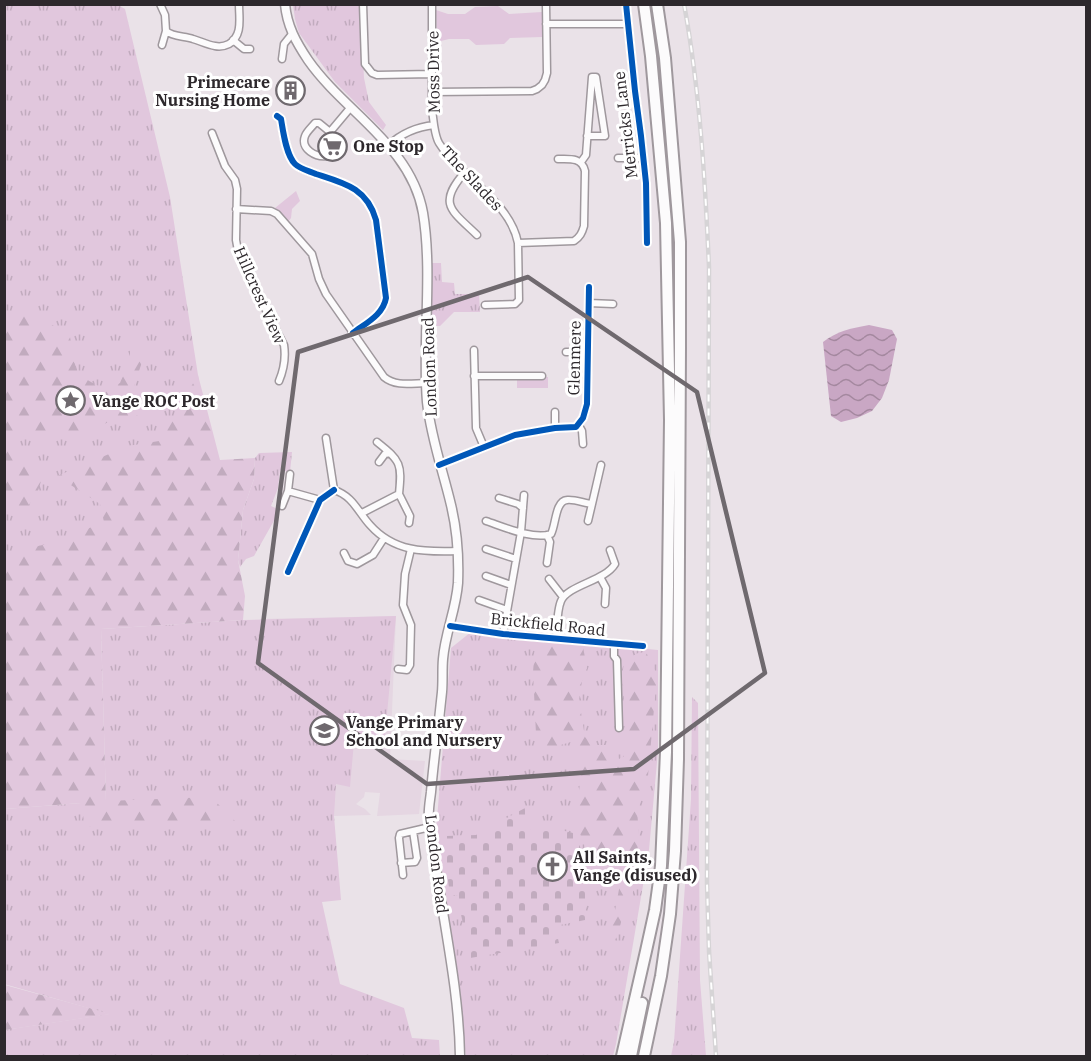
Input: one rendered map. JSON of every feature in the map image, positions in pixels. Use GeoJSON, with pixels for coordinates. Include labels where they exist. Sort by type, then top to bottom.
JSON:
{"type":"FeatureCollection","features":[{"type":"Feature","properties":{"kind":"highway"},"geometry":{"type":"LineString","coordinates":[[631,1056],[646,986],[662,866],[666,763],[670,420],[666,235],[651,56],[644,4]]}},
{"type":"Feature","properties":{"kind":"highway"},"geometry":{"type":"LineString","coordinates":[[650,1056],[671,903],[678,807],[680,242],[665,58],[657,4]]}},
{"type":"Feature","properties":{"kind":"highway"},"geometry":{"type":"LineString","coordinates":[[622,1056],[655,910],[662,866]]}},
{"type":"Feature","properties":{"kind":"highway"},"geometry":{"type":"LineString","coordinates":[[644,1056],[661,976]]}},
{"type":"Feature","properties":{"kind":"main road","name":"London Road"},"geometry":{"type":"LineString","coordinates":[[285,4],[286,16],[292,33],[316,71],[389,145],[405,165],[417,189],[423,213],[427,272],[427,402],[439,465],[451,505],[457,551],[458,582],[455,607],[443,657],[442,692],[429,819],[455,991],[460,1056]]}},
{"type":"Feature","properties":{"kind":"street"},"geometry":{"type":"LineString","coordinates":[[160,4],[165,15],[166,31],[162,45]]}},
{"type":"Feature","properties":{"kind":"street"},"geometry":{"type":"LineString","coordinates":[[166,31],[169,34],[200,40],[215,46],[226,45],[238,34],[240,25],[238,4]]}},
{"type":"Feature","properties":{"kind":"street"},"geometry":{"type":"LineString","coordinates":[[363,4],[367,69],[377,75],[432,74]]}},
{"type":"Feature","properties":{"kind":"street","name":"Moss Drive"},"geometry":{"type":"LineString","coordinates":[[389,145],[401,134],[434,125],[432,4]]}},
{"type":"Feature","properties":{"kind":"street"},"geometry":{"type":"LineString","coordinates":[[432,92],[537,89],[545,80],[547,73],[546,4]]}},
{"type":"Feature","properties":{"kind":"street","name":"Merricks Lane"},"geometry":{"type":"LineString","coordinates":[[626,4],[634,91],[644,158],[647,243]]}},
{"type":"Feature","properties":{"kind":"street"},"geometry":{"type":"LineString","coordinates":[[546,24],[628,24]]}},
{"type":"Feature","properties":{"kind":"street"},"geometry":{"type":"LineString","coordinates":[[282,59],[284,44],[292,33]]}},
{"type":"Feature","properties":{"kind":"street"},"geometry":{"type":"LineString","coordinates":[[233,40],[243,49],[250,49]]}},
{"type":"Feature","properties":{"kind":"street"},"geometry":{"type":"LineString","coordinates":[[581,162],[586,155],[587,136],[592,77],[596,77],[605,136],[587,136]]}},
{"type":"Feature","properties":{"kind":"street"},"geometry":{"type":"LineString","coordinates":[[328,156],[316,156],[311,152],[305,144],[306,135],[315,123],[319,123],[330,132],[351,107]]}},
{"type":"Feature","properties":{"kind":"street"},"geometry":{"type":"LineString","coordinates":[[277,116],[295,164],[310,172],[348,184],[369,202],[373,210],[386,298],[385,306],[380,313],[353,333]]}},
{"type":"Feature","properties":{"kind":"street","name":"The Slades"},"geometry":{"type":"LineString","coordinates":[[434,125],[438,141],[447,154],[504,212],[516,234],[519,300],[515,304],[485,305]]}},
{"type":"Feature","properties":{"kind":"street","name":"Hillcrest View"},"geometry":{"type":"LineString","coordinates":[[212,133],[225,166],[235,180],[237,189],[236,240],[238,251],[284,345],[284,370],[279,381]]}},
{"type":"Feature","properties":{"kind":"street"},"geometry":{"type":"LineString","coordinates":[[618,158],[644,158]]}},
{"type":"Feature","properties":{"kind":"street"},"geometry":{"type":"LineString","coordinates":[[518,243],[574,241],[579,238],[584,226],[585,171],[581,162],[573,159],[558,159]]}},
{"type":"Feature","properties":{"kind":"street"},"geometry":{"type":"LineString","coordinates":[[465,172],[453,185],[449,198],[450,205],[454,213],[477,235]]}},
{"type":"Feature","properties":{"kind":"street"},"geometry":{"type":"LineString","coordinates":[[236,208],[271,211],[277,214],[312,254],[326,294],[388,380],[397,384],[427,383]]}},
{"type":"Feature","properties":{"kind":"street","name":"Glenmere"},"geometry":{"type":"LineString","coordinates":[[579,424],[587,404],[590,287]]}},
{"type":"Feature","properties":{"kind":"street"},"geometry":{"type":"LineString","coordinates":[[589,303],[613,304]]}},
{"type":"Feature","properties":{"kind":"street"},"geometry":{"type":"LineString","coordinates":[[474,350],[476,428],[484,447]]}},
{"type":"Feature","properties":{"kind":"street"},"geometry":{"type":"LineString","coordinates":[[566,352],[588,352]]}},
{"type":"Feature","properties":{"kind":"street"},"geometry":{"type":"LineString","coordinates":[[474,376],[542,376]]}},
{"type":"Feature","properties":{"kind":"street"},"geometry":{"type":"LineString","coordinates":[[555,412],[555,428]]}},
{"type":"Feature","properties":{"kind":"street"},"geometry":{"type":"LineString","coordinates":[[439,465],[515,435],[576,427],[579,424],[582,431],[582,444]]}},
{"type":"Feature","properties":{"kind":"street"},"geometry":{"type":"LineString","coordinates":[[326,438],[334,490]]}},
{"type":"Feature","properties":{"kind":"street"},"geometry":{"type":"LineString","coordinates":[[377,442],[395,457],[401,471],[399,494],[410,516],[409,523]]}},
{"type":"Feature","properties":{"kind":"street"},"geometry":{"type":"LineString","coordinates":[[379,462],[385,454],[390,453]]}},
{"type":"Feature","properties":{"kind":"street"},"geometry":{"type":"LineString","coordinates":[[588,521],[601,465]]}},
{"type":"Feature","properties":{"kind":"street"},"geometry":{"type":"LineString","coordinates":[[282,506],[288,491],[290,474]]}},
{"type":"Feature","properties":{"kind":"street"},"geometry":{"type":"LineString","coordinates":[[288,572],[320,500],[334,490]]}},
{"type":"Feature","properties":{"kind":"street"},"geometry":{"type":"LineString","coordinates":[[334,490],[343,493],[384,538],[398,545],[430,552],[457,551]]}},
{"type":"Feature","properties":{"kind":"street"},"geometry":{"type":"LineString","coordinates":[[288,491],[320,500]]}},
{"type":"Feature","properties":{"kind":"street"},"geometry":{"type":"LineString","coordinates":[[362,513],[399,494]]}},
{"type":"Feature","properties":{"kind":"street"},"geometry":{"type":"LineString","coordinates":[[503,633],[521,532],[524,495]]}},
{"type":"Feature","properties":{"kind":"street"},"geometry":{"type":"LineString","coordinates":[[498,498],[518,504],[523,508]]}},
{"type":"Feature","properties":{"kind":"street"},"geometry":{"type":"LineString","coordinates":[[486,521],[521,532],[547,535],[551,534],[554,528],[558,506],[561,502],[569,500],[592,504]]}},
{"type":"Feature","properties":{"kind":"street"},"geometry":{"type":"LineString","coordinates":[[547,535],[550,543],[547,563]]}},
{"type":"Feature","properties":{"kind":"street"},"geometry":{"type":"LineString","coordinates":[[344,553],[348,561],[357,564],[373,555],[384,538]]}},
{"type":"Feature","properties":{"kind":"street"},"geometry":{"type":"LineString","coordinates":[[398,669],[406,669],[410,665],[411,625],[403,605],[405,574],[411,549]]}},
{"type":"Feature","properties":{"kind":"street"},"geometry":{"type":"LineString","coordinates":[[486,549],[516,559]]}},
{"type":"Feature","properties":{"kind":"street"},"geometry":{"type":"LineString","coordinates":[[556,638],[560,603],[563,597],[615,566],[610,550]]}},
{"type":"Feature","properties":{"kind":"street"},"geometry":{"type":"LineString","coordinates":[[344,568],[348,561]]}},
{"type":"Feature","properties":{"kind":"street"},"geometry":{"type":"LineString","coordinates":[[486,576],[512,585]]}},
{"type":"Feature","properties":{"kind":"street"},"geometry":{"type":"LineString","coordinates":[[600,577],[606,588],[605,604]]}},
{"type":"Feature","properties":{"kind":"street"},"geometry":{"type":"LineString","coordinates":[[549,579],[563,597]]}},
{"type":"Feature","properties":{"kind":"street"},"geometry":{"type":"LineString","coordinates":[[479,600],[507,610]]}},
{"type":"Feature","properties":{"kind":"street","name":"Brickfield Road"},"geometry":{"type":"LineString","coordinates":[[450,627],[643,646]]}},
{"type":"Feature","properties":{"kind":"street"},"geometry":{"type":"LineString","coordinates":[[614,644],[614,656],[617,660],[619,728]]}},
{"type":"Feature","properties":{"kind":"street"},"geometry":{"type":"LineString","coordinates":[[403,875],[400,834],[430,827]]}},
{"type":"Feature","properties":{"kind":"street"},"geometry":{"type":"LineString","coordinates":[[401,863],[415,862],[417,858],[413,831]]}},
{"type":"Feature","properties":{"kind":"highlighted area"},"geometry":{"type":"Polygon","coordinates":[[[528,277],[697,392],[765,673],[634,769],[427,784],[258,663],[298,352],[528,277]]]}},
{"type":"Feature","properties":{"kind":"shaded area","name":"Vange Primary School and Nursery"},"geometry":{"type":"Polygon","coordinates":[[[396,616],[390,759],[425,761],[419,814],[377,816],[380,793],[365,792],[364,797],[356,804],[371,815],[260,818],[260,619],[396,616]]]}},
{"type":"Feature","properties":{"kind":"green space"},"geometry":{"type":"Polygon","coordinates":[[[5,5],[118,5],[125,9],[170,197],[232,613],[92,621],[5,796],[5,5]]]}},
{"type":"Feature","properties":{"kind":"green space"},"geometry":{"type":"Polygon","coordinates":[[[293,5],[360,5],[364,78],[369,102],[386,125],[383,130],[335,82],[299,33],[293,5]]]}},
{"type":"Feature","properties":{"kind":"green space"},"geometry":{"type":"Polygon","coordinates":[[[498,6],[509,14],[542,12],[542,37],[510,38],[504,44],[476,45],[469,39],[449,39],[437,42],[436,10],[448,14],[465,14],[475,7],[498,6]]]}},
{"type":"Feature","properties":{"kind":"green space"},"geometry":{"type":"Polygon","coordinates":[[[296,191],[300,201],[292,209],[288,222],[275,208],[296,191]]]}},
{"type":"Feature","properties":{"kind":"green space"},"geometry":{"type":"Polygon","coordinates":[[[432,263],[441,263],[442,282],[454,283],[455,294],[479,294],[480,312],[454,312],[440,326],[430,326],[432,263]]]}},
{"type":"Feature","properties":{"kind":"green space"},"geometry":{"type":"Polygon","coordinates":[[[29,309],[70,337],[77,374],[105,390],[120,383],[130,357],[130,348],[135,345],[131,339],[142,353],[142,362],[133,389],[147,408],[140,415],[110,421],[86,434],[41,436],[33,432],[25,436],[10,438],[15,457],[42,475],[36,494],[24,510],[14,503],[6,502],[5,506],[4,313],[29,309]]]}},
{"type":"Feature","properties":{"kind":"green space"},"geometry":{"type":"Polygon","coordinates":[[[198,375],[220,460],[255,458],[254,479],[243,510],[238,560],[245,596],[243,620],[101,629],[106,801],[211,797],[235,821],[85,827],[81,803],[5,809],[5,554],[55,542],[104,522],[100,504],[57,476],[128,446],[159,441],[198,375]]]}},
{"type":"Feature","properties":{"kind":"green space"},"geometry":{"type":"Polygon","coordinates":[[[517,377],[548,377],[548,388],[517,388],[517,377]]]}},
{"type":"Feature","properties":{"kind":"green space"},"geometry":{"type":"Polygon","coordinates":[[[292,452],[290,472],[280,470],[278,488],[271,506],[280,510],[254,556],[246,559],[240,567],[238,560],[243,510],[254,479],[255,458],[259,453],[292,452]]]}},
{"type":"Feature","properties":{"kind":"green space"},"geometry":{"type":"Polygon","coordinates":[[[396,616],[384,747],[354,742],[350,787],[336,784],[334,816],[341,900],[322,902],[340,984],[404,1008],[412,1038],[439,1040],[440,1056],[5,1056],[4,1030],[109,1014],[4,984],[5,809],[106,801],[101,629],[243,620],[396,616]]]}},
{"type":"Feature","properties":{"kind":"green space"},"geometry":{"type":"Polygon","coordinates":[[[471,632],[658,650],[658,751],[649,850],[613,1056],[466,1056],[436,831],[451,648],[471,632]]]}},
{"type":"Feature","properties":{"kind":"green space"},"geometry":{"type":"Polygon","coordinates":[[[540,641],[583,647],[587,668],[579,700],[585,737],[595,745],[612,745],[619,759],[626,755],[622,678],[624,661],[638,653],[646,652],[657,675],[647,787],[637,810],[639,835],[633,892],[625,908],[617,937],[613,942],[611,932],[620,884],[613,876],[597,877],[575,821],[581,776],[574,741],[544,750],[536,734],[533,672],[535,647],[540,641]]]}},
{"type":"Feature","properties":{"kind":"green space"},"geometry":{"type":"Polygon","coordinates":[[[692,697],[698,703],[700,980],[706,1056],[671,1056],[674,1042],[691,799],[692,697]]]}},
{"type":"Feature","properties":{"kind":"green space"},"geometry":{"type":"Polygon","coordinates":[[[525,808],[531,830],[557,829],[573,833],[584,864],[585,920],[555,926],[559,943],[470,958],[457,895],[451,895],[449,888],[443,841],[447,836],[476,835],[525,808]]]}},
{"type":"Feature","properties":{"kind":"green space"},"geometry":{"type":"Polygon","coordinates":[[[5,985],[111,1014],[5,1030],[5,985]]]}},
{"type":"Feature","properties":{"kind":"water"},"geometry":{"type":"Polygon","coordinates":[[[869,325],[892,330],[897,339],[889,380],[882,398],[872,411],[841,422],[831,416],[823,342],[839,333],[869,325]]]}},
{"type":"Feature","properties":{"kind":"railway"},"geometry":{"type":"LineString","coordinates":[[684,4],[698,102],[709,267],[707,883],[716,1056]]}},
{"type":"Feature","properties":{"kind":"cycle path"},"geometry":{"type":"LineString","coordinates":[[626,4],[646,183],[647,243]]}},
{"type":"Feature","properties":{"kind":"cycle path"},"geometry":{"type":"LineString","coordinates":[[277,116],[281,119],[287,149],[295,164],[353,188],[367,201],[376,220],[386,298],[378,314],[353,333]]}},
{"type":"Feature","properties":{"kind":"cycle path"},"geometry":{"type":"LineString","coordinates":[[439,465],[515,435],[576,427],[583,418],[587,404],[589,287]]}},
{"type":"Feature","properties":{"kind":"cycle path"},"geometry":{"type":"LineString","coordinates":[[288,572],[320,500],[334,490]]}},
{"type":"Feature","properties":{"kind":"cycle path"},"geometry":{"type":"LineString","coordinates":[[450,626],[503,634],[643,646]]}},
{"type":"Feature","properties":{"kind":"place","name":"Primecare Nursing Home"},"geometry":{"type":"Point","coordinates":[291,91]}},
{"type":"Feature","properties":{"kind":"place","name":"One Stop"},"geometry":{"type":"Point","coordinates":[332,146]}},
{"type":"Feature","properties":{"kind":"place","name":"Vange ROC Post"},"geometry":{"type":"Point","coordinates":[71,401]}},
{"type":"Feature","properties":{"kind":"place","name":"Vange Primary School and Nursery"},"geometry":{"type":"Point","coordinates":[325,731]}},
{"type":"Feature","properties":{"kind":"place","name":"All Saints, Vange (disused)"},"geometry":{"type":"Point","coordinates":[552,866]}}]}
